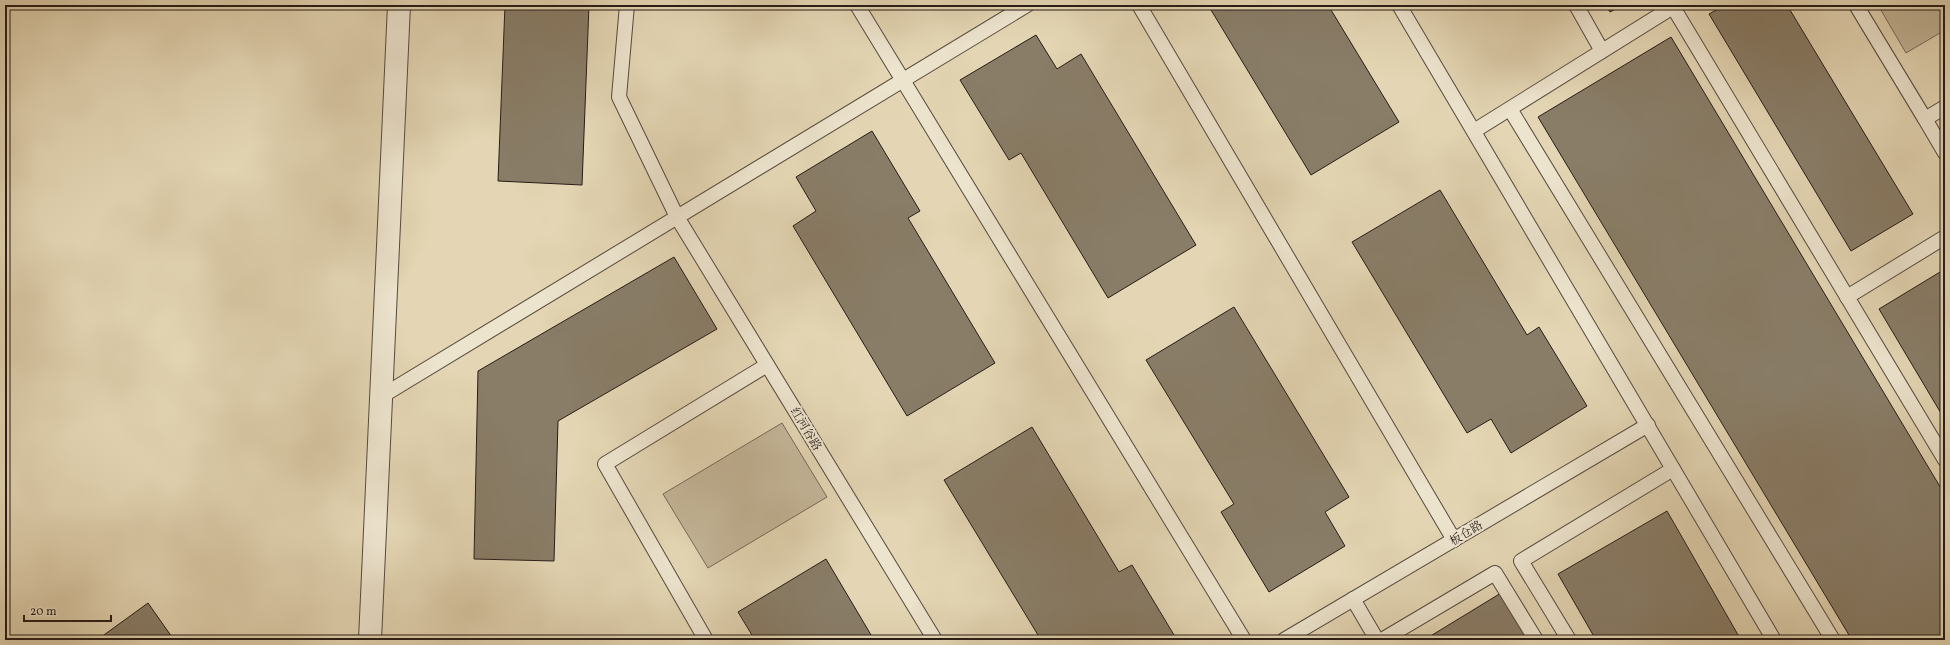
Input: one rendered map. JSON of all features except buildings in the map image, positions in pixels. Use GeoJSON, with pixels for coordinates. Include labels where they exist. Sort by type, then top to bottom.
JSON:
{"type":"FeatureCollection","features":[{"type":"Feature","properties":{"kind":"street"},"geometry":{"type":"LineString","coordinates":[[370,640],[399,5]]}},
{"type":"Feature","properties":{"kind":"lane","name":"红河谷路"},"geometry":{"type":"LineString","coordinates":[[627,5],[619,97],[677,217],[935,640]]}},
{"type":"Feature","properties":{"kind":"lane"},"geometry":{"type":"LineString","coordinates":[[857,5],[1244,640]]}},
{"type":"Feature","properties":{"kind":"lane"},"geometry":{"type":"LineString","coordinates":[[382,396],[1028,5]]}},
{"type":"Feature","properties":{"kind":"lane"},"geometry":{"type":"LineString","coordinates":[[1139,5],[1454,540]]}},
{"type":"Feature","properties":{"kind":"lane"},"geometry":{"type":"LineString","coordinates":[[1399,5],[1774,640]]}},
{"type":"Feature","properties":{"kind":"lane"},"geometry":{"type":"LineString","coordinates":[[1576,5],[1602,50]]}},
{"type":"Feature","properties":{"kind":"lane"},"geometry":{"type":"LineString","coordinates":[[1856,5],[1945,153]]}},
{"type":"Feature","properties":{"kind":"lane"},"geometry":{"type":"LineString","coordinates":[[1474,131],[1674,6],[1945,460]]}},
{"type":"Feature","properties":{"kind":"lane"},"geometry":{"type":"LineString","coordinates":[[1925,119],[1945,107]]}},
{"type":"Feature","properties":{"kind":"lane"},"geometry":{"type":"LineString","coordinates":[[1510,108],[1833,640]]}},
{"type":"Feature","properties":{"kind":"lane"},"geometry":{"type":"LineString","coordinates":[[1847,297],[1945,237]]}},
{"type":"Feature","properties":{"kind":"lane"},"geometry":{"type":"LineString","coordinates":[[706,640],[605,464],[767,365]]}},
{"type":"Feature","properties":{"kind":"lane","name":"板仓路"},"geometry":{"type":"LineString","coordinates":[[1284,640],[1648,425]]}},
{"type":"Feature","properties":{"kind":"lane"},"geometry":{"type":"LineString","coordinates":[[1569,640],[1521,561],[1673,469]]}},
{"type":"Feature","properties":{"kind":"lane"},"geometry":{"type":"LineString","coordinates":[[1382,640],[1496,573],[1536,640]]}},
{"type":"Feature","properties":{"kind":"lane"},"geometry":{"type":"LineString","coordinates":[[1353,599],[1377,640]]}},
{"type":"Feature","properties":{"kind":"shaded area"},"geometry":{"type":"Polygon","coordinates":[[[1878,5],[1945,5],[1945,30],[1906,53],[1878,5]]]}},
{"type":"Feature","properties":{"kind":"shaded area"},"geometry":{"type":"Polygon","coordinates":[[[782,423],[827,497],[708,568],[663,494],[782,423]]]}}]}
